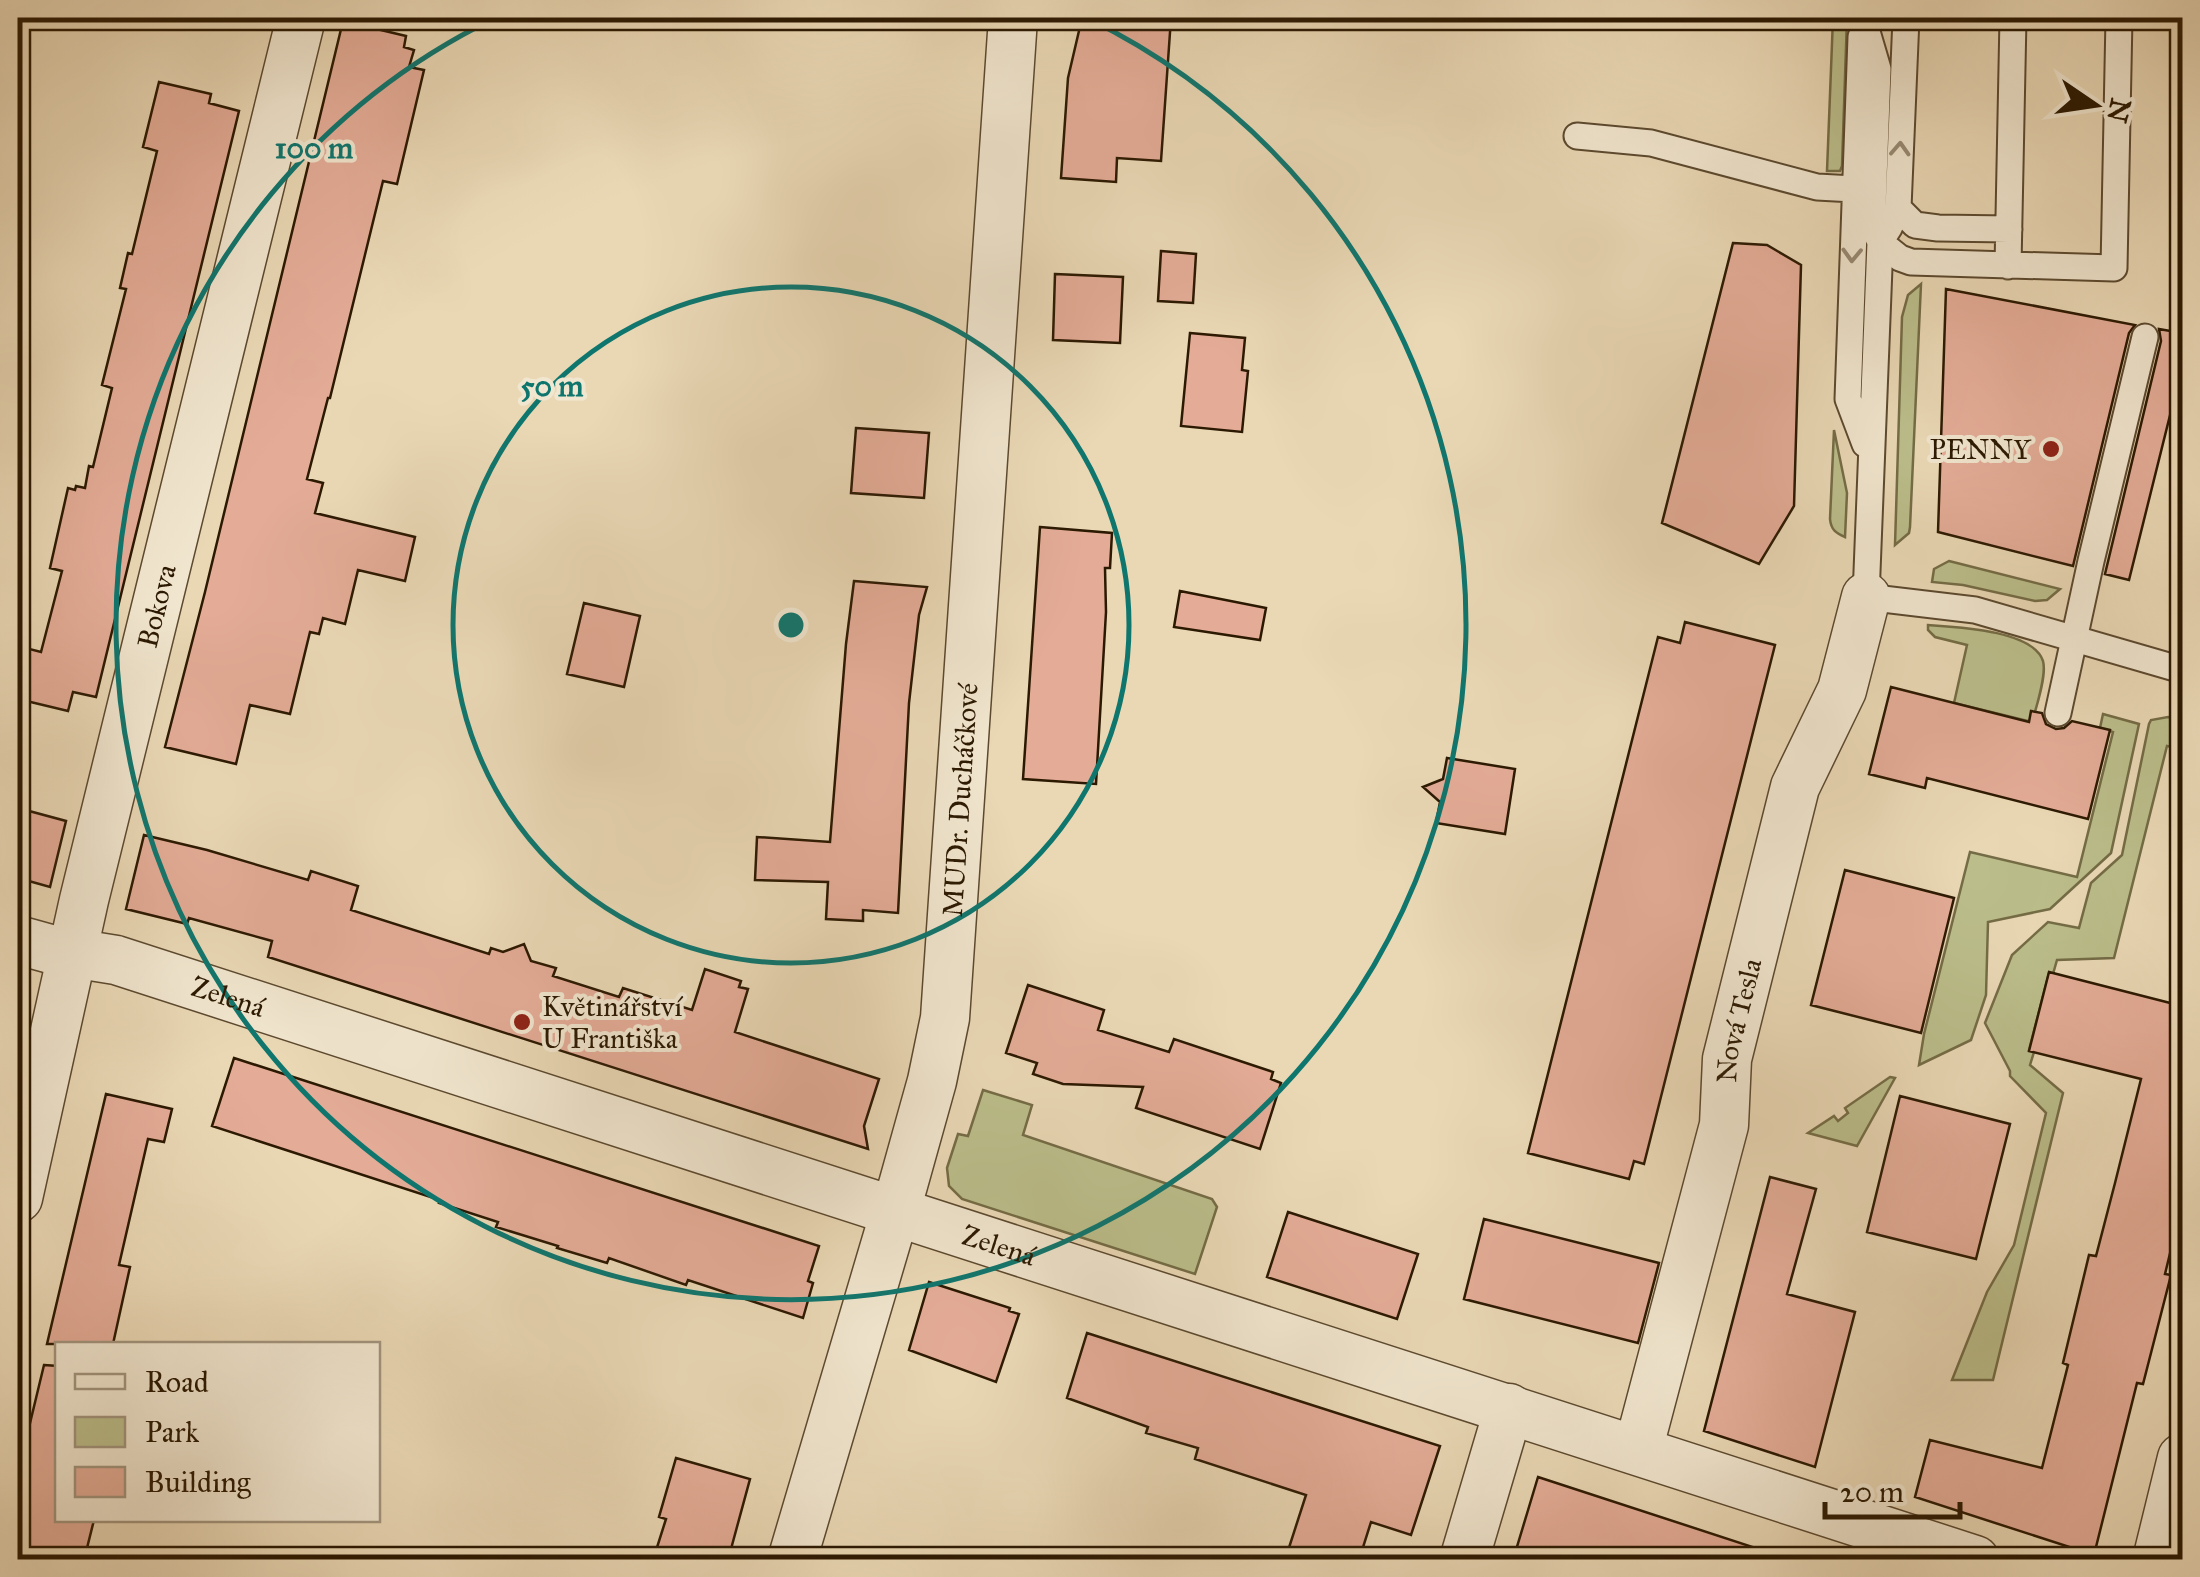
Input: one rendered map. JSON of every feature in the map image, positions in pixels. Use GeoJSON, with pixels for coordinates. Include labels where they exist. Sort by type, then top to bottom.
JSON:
{"type":"FeatureCollection","features":[{"type":"Feature","properties":{"kind":"street","name":"Bokova"},"geometry":{"type":"LineString","coordinates":[[18,1198],[84,900],[301,18]]}},
{"type":"Feature","properties":{"kind":"street","name":"MUDr. Ducháčkové"},"geometry":{"type":"LineString","coordinates":[[792,1560],[896,1212],[932,1081],[947,1000],[1013,18]]}},
{"type":"Feature","properties":{"kind":"street","name":"Nová Tesla"},"geometry":{"type":"LineString","coordinates":[[1638,1450],[1724,1125],[1726,1059],[1795,787],[1842,690],[1866,598]]}},
{"type":"Feature","properties":{"kind":"street","name":"Zelená"},"geometry":{"type":"LineString","coordinates":[[18,940],[116,960],[1975,1560]]}},
{"type":"Feature","properties":{"kind":"street"},"geometry":{"type":"LineString","coordinates":[[1464,1560],[1509,1408]]}},
{"type":"Feature","properties":{"kind":"street"},"geometry":{"type":"LineString","coordinates":[[2157,1560],[2182,1458]]}},
{"type":"Feature","properties":{"kind":"lane"},"geometry":{"type":"LineString","coordinates":[[1862,18],[1848,399],[1870,455]]}},
{"type":"Feature","properties":{"kind":"lane"},"geometry":{"type":"LineString","coordinates":[[1862,18],[1878,69],[1873,207],[1880,242],[1866,598],[1975,610],[2182,670]]}},
{"type":"Feature","properties":{"kind":"lane"},"geometry":{"type":"LineString","coordinates":[[1880,242],[1898,208],[1906,18]]}},
{"type":"Feature","properties":{"kind":"lane"},"geometry":{"type":"LineString","coordinates":[[2008,266],[2014,18]]}},
{"type":"Feature","properties":{"kind":"lane"},"geometry":{"type":"LineString","coordinates":[[1880,242],[1912,262],[2114,268],[2120,18]]}},
{"type":"Feature","properties":{"kind":"lane"},"geometry":{"type":"LineString","coordinates":[[1577,136],[1651,143],[1817,187],[1854,188]]}},
{"type":"Feature","properties":{"kind":"lane"},"geometry":{"type":"LineString","coordinates":[[1898,208],[1915,226],[2009,229]]}},
{"type":"Feature","properties":{"kind":"lane"},"geometry":{"type":"LineString","coordinates":[[2058,713],[2146,337]]}},
{"type":"Feature","properties":{"kind":"green space"},"geometry":{"type":"Polygon","coordinates":[[[1833,18],[1847,18],[1840,171],[1827,171],[1833,18]]]}},
{"type":"Feature","properties":{"kind":"green space"},"geometry":{"type":"Polygon","coordinates":[[[1921,284],[1910,527],[1909,533],[1895,545],[1902,317],[1908,295],[1921,284]]]}},
{"type":"Feature","properties":{"kind":"green space"},"geometry":{"type":"Polygon","coordinates":[[[1834,430],[1847,493],[1845,537],[1834,531],[1830,519],[1834,430]]]}},
{"type":"Feature","properties":{"kind":"green space"},"geometry":{"type":"Polygon","coordinates":[[[1949,561],[2060,589],[2047,600],[2035,601],[1932,582],[1934,569],[1949,561]]]}},
{"type":"Feature","properties":{"kind":"green space"},"geometry":{"type":"Polygon","coordinates":[[[1928,625],[1992,632],[2036,651],[2043,661],[2044,674],[2032,722],[1954,703],[1967,645],[1935,637],[1928,625]]]}},
{"type":"Feature","properties":{"kind":"green space"},"geometry":{"type":"Polygon","coordinates":[[[2103,714],[2139,724],[2111,853],[2050,909],[1988,922],[1986,995],[1971,1040],[1919,1065],[1970,852],[2077,877],[2113,732],[2100,728],[2103,714]]]}},
{"type":"Feature","properties":{"kind":"green space"},"geometry":{"type":"Polygon","coordinates":[[[2168,717],[2182,721],[2182,749],[2167,746],[2114,958],[2057,960],[2053,974],[2049,973],[2029,1050],[2034,1052],[2030,1065],[2063,1093],[1993,1380],[1952,1380],[1987,1292],[2014,1245],[2046,1113],[2010,1076],[1985,1023],[2012,955],[2048,922],[2079,928],[2091,883],[2122,855],[2149,724],[2151,720],[2168,717]]]}},
{"type":"Feature","properties":{"kind":"green space"},"geometry":{"type":"Polygon","coordinates":[[[1890,1077],[1895,1078],[1857,1146],[1808,1133],[1834,1116],[1838,1121],[1848,1113],[1845,1108],[1890,1077]]]}},
{"type":"Feature","properties":{"kind":"green space"},"geometry":{"type":"Polygon","coordinates":[[[983,1090],[1032,1105],[1023,1135],[1212,1199],[1217,1207],[1195,1274],[962,1199],[949,1186],[947,1168],[958,1134],[968,1136],[983,1090]]]}},
{"type":"Feature","properties":{"kind":"building"},"geometry":{"type":"Polygon","coordinates":[[[1082,18],[1171,18],[1161,161],[1117,158],[1116,182],[1061,178],[1068,78],[1082,18]]]}},
{"type":"Feature","properties":{"kind":"building"},"geometry":{"type":"Polygon","coordinates":[[[343,21],[406,36],[404,47],[414,50],[409,67],[424,70],[397,184],[383,181],[307,479],[323,483],[315,513],[415,537],[405,581],[358,570],[345,624],[323,618],[319,634],[310,632],[290,714],[250,705],[236,764],[165,747],[343,21]]]}},
{"type":"Feature","properties":{"kind":"building"},"geometry":{"type":"Polygon","coordinates":[[[159,82],[211,94],[209,103],[239,111],[96,697],[73,692],[68,711],[18,699],[18,646],[41,652],[62,571],[50,568],[68,488],[85,488],[89,466],[93,467],[112,388],[102,385],[126,289],[120,288],[157,151],[143,147],[159,82]]]}},
{"type":"Feature","properties":{"kind":"building"},"geometry":{"type":"Polygon","coordinates":[[[1733,243],[1767,245],[1801,265],[1794,506],[1759,564],[1662,523],[1733,243]]]}},
{"type":"Feature","properties":{"kind":"building"},"geometry":{"type":"Polygon","coordinates":[[[1161,251],[1196,254],[1193,303],[1158,301],[1161,251]]]}},
{"type":"Feature","properties":{"kind":"building"},"geometry":{"type":"Polygon","coordinates":[[[1055,274],[1123,277],[1120,343],[1053,340],[1055,274]]]}},
{"type":"Feature","properties":{"kind":"building","name":"PENNY"},"geometry":{"type":"Polygon","coordinates":[[[1946,289],[2135,325],[2129,333],[2073,566],[1938,532],[1946,289]]]}},
{"type":"Feature","properties":{"kind":"building"},"geometry":{"type":"Polygon","coordinates":[[[2159,329],[2182,333],[2182,367],[2129,580],[2105,574],[2161,341],[2159,329]]]}},
{"type":"Feature","properties":{"kind":"building"},"geometry":{"type":"Polygon","coordinates":[[[1190,333],[1245,338],[1242,370],[1248,371],[1242,432],[1181,426],[1190,333]]]}},
{"type":"Feature","properties":{"kind":"building"},"geometry":{"type":"Polygon","coordinates":[[[856,428],[929,433],[924,498],[851,493],[856,428]]]}},
{"type":"Feature","properties":{"kind":"building"},"geometry":{"type":"Polygon","coordinates":[[[1040,527],[1112,533],[1110,568],[1105,568],[1096,784],[1023,779],[1040,527]]]}},
{"type":"Feature","properties":{"kind":"building"},"geometry":{"type":"Polygon","coordinates":[[[854,581],[927,587],[919,615],[909,703],[898,913],[863,910],[863,921],[826,919],[828,882],[755,880],[757,837],[830,842],[854,581]]]}},
{"type":"Feature","properties":{"kind":"building"},"geometry":{"type":"Polygon","coordinates":[[[1180,591],[1266,608],[1260,640],[1174,627],[1180,591]]]}},
{"type":"Feature","properties":{"kind":"building"},"geometry":{"type":"Polygon","coordinates":[[[584,603],[640,616],[624,687],[567,674],[584,603]]]}},
{"type":"Feature","properties":{"kind":"building"},"geometry":{"type":"Polygon","coordinates":[[[1685,622],[1775,645],[1644,1164],[1634,1161],[1629,1179],[1528,1153],[1658,637],[1680,643],[1685,622]]]}},
{"type":"Feature","properties":{"kind":"building"},"geometry":{"type":"Polygon","coordinates":[[[1891,687],[2029,722],[2031,711],[2042,713],[2046,724],[2056,729],[2072,721],[2110,730],[2088,819],[1927,778],[1925,788],[1869,774],[1891,687]]]}},
{"type":"Feature","properties":{"kind":"building"},"geometry":{"type":"Polygon","coordinates":[[[1447,758],[1515,769],[1505,834],[1436,823],[1440,802],[1423,787],[1443,779],[1447,758]]]}},
{"type":"Feature","properties":{"kind":"building"},"geometry":{"type":"Polygon","coordinates":[[[18,808],[66,821],[50,887],[18,878],[18,808]]]}},
{"type":"Feature","properties":{"kind":"building"},"geometry":{"type":"Polygon","coordinates":[[[144,835],[308,880],[311,871],[358,886],[351,910],[489,954],[491,948],[503,952],[524,944],[531,961],[556,968],[553,976],[619,997],[623,988],[692,1010],[705,969],[741,981],[739,987],[748,989],[735,1032],[879,1079],[864,1126],[868,1149],[268,957],[272,941],[189,918],[187,924],[126,909],[144,835]]]}},
{"type":"Feature","properties":{"kind":"building"},"geometry":{"type":"Polygon","coordinates":[[[1845,870],[1954,898],[1921,1033],[1811,1005],[1845,870]]]}},
{"type":"Feature","properties":{"kind":"building"},"geometry":{"type":"Polygon","coordinates":[[[2049,972],[2182,1006],[2182,1204],[2165,1274],[2171,1275],[2143,1384],[2137,1383],[2094,1555],[1915,1497],[1930,1440],[2042,1468],[2068,1365],[2063,1363],[2089,1255],[2096,1256],[2115,1183],[2141,1079],[2029,1051],[2049,972]]]}},
{"type":"Feature","properties":{"kind":"building"},"geometry":{"type":"Polygon","coordinates":[[[1028,985],[1104,1010],[1098,1030],[1169,1052],[1174,1039],[1273,1072],[1271,1079],[1281,1083],[1260,1149],[1136,1108],[1143,1087],[1063,1084],[1033,1074],[1037,1063],[1006,1053],[1028,985]]]}},
{"type":"Feature","properties":{"kind":"building"},"geometry":{"type":"Polygon","coordinates":[[[234,1058],[819,1246],[808,1281],[813,1283],[803,1318],[688,1280],[686,1285],[609,1258],[607,1263],[557,1248],[496,1227],[498,1222],[439,1203],[440,1200],[212,1126],[234,1058]]]}},
{"type":"Feature","properties":{"kind":"building"},"geometry":{"type":"Polygon","coordinates":[[[106,1094],[172,1109],[164,1142],[148,1139],[119,1265],[130,1267],[113,1342],[47,1344],[106,1094]]]}},
{"type":"Feature","properties":{"kind":"building"},"geometry":{"type":"Polygon","coordinates":[[[1900,1096],[2010,1124],[1976,1259],[1867,1232],[1900,1096]]]}},
{"type":"Feature","properties":{"kind":"building"},"geometry":{"type":"Polygon","coordinates":[[[1770,1177],[1816,1189],[1787,1294],[1855,1312],[1815,1467],[1704,1431],[1770,1177]]]}},
{"type":"Feature","properties":{"kind":"building"},"geometry":{"type":"Polygon","coordinates":[[[1288,1212],[1418,1254],[1397,1319],[1267,1277],[1288,1212]]]}},
{"type":"Feature","properties":{"kind":"building"},"geometry":{"type":"Polygon","coordinates":[[[1484,1219],[1659,1263],[1638,1343],[1464,1299],[1484,1219]]]}},
{"type":"Feature","properties":{"kind":"building"},"geometry":{"type":"Polygon","coordinates":[[[929,1282],[1019,1314],[996,1382],[909,1350],[929,1282]]]}},
{"type":"Feature","properties":{"kind":"building"},"geometry":{"type":"Polygon","coordinates":[[[1087,1333],[1440,1446],[1411,1535],[1371,1522],[1359,1560],[1285,1560],[1306,1495],[1195,1459],[1198,1448],[1146,1433],[1148,1427],[1067,1398],[1087,1333]]]}},
{"type":"Feature","properties":{"kind":"building"},"geometry":{"type":"Polygon","coordinates":[[[44,1365],[55,1366],[55,1522],[94,1522],[84,1560],[44,1560],[18,1553],[18,1473],[44,1365]]]}},
{"type":"Feature","properties":{"kind":"building"},"geometry":{"type":"Polygon","coordinates":[[[676,1458],[750,1479],[728,1560],[653,1560],[666,1519],[659,1517],[676,1458]]]}},
{"type":"Feature","properties":{"kind":"building"},"geometry":{"type":"Polygon","coordinates":[[[1538,1477],[1771,1553],[1770,1560],[1513,1560],[1538,1477]]]}},
{"type":"Feature","properties":{"kind":"place","name":"PENNY"},"geometry":{"type":"Point","coordinates":[2051,449]}},
{"type":"Feature","properties":{"kind":"place","name":"Květinářství U Františka"},"geometry":{"type":"Point","coordinates":[522,1022]}}]}
